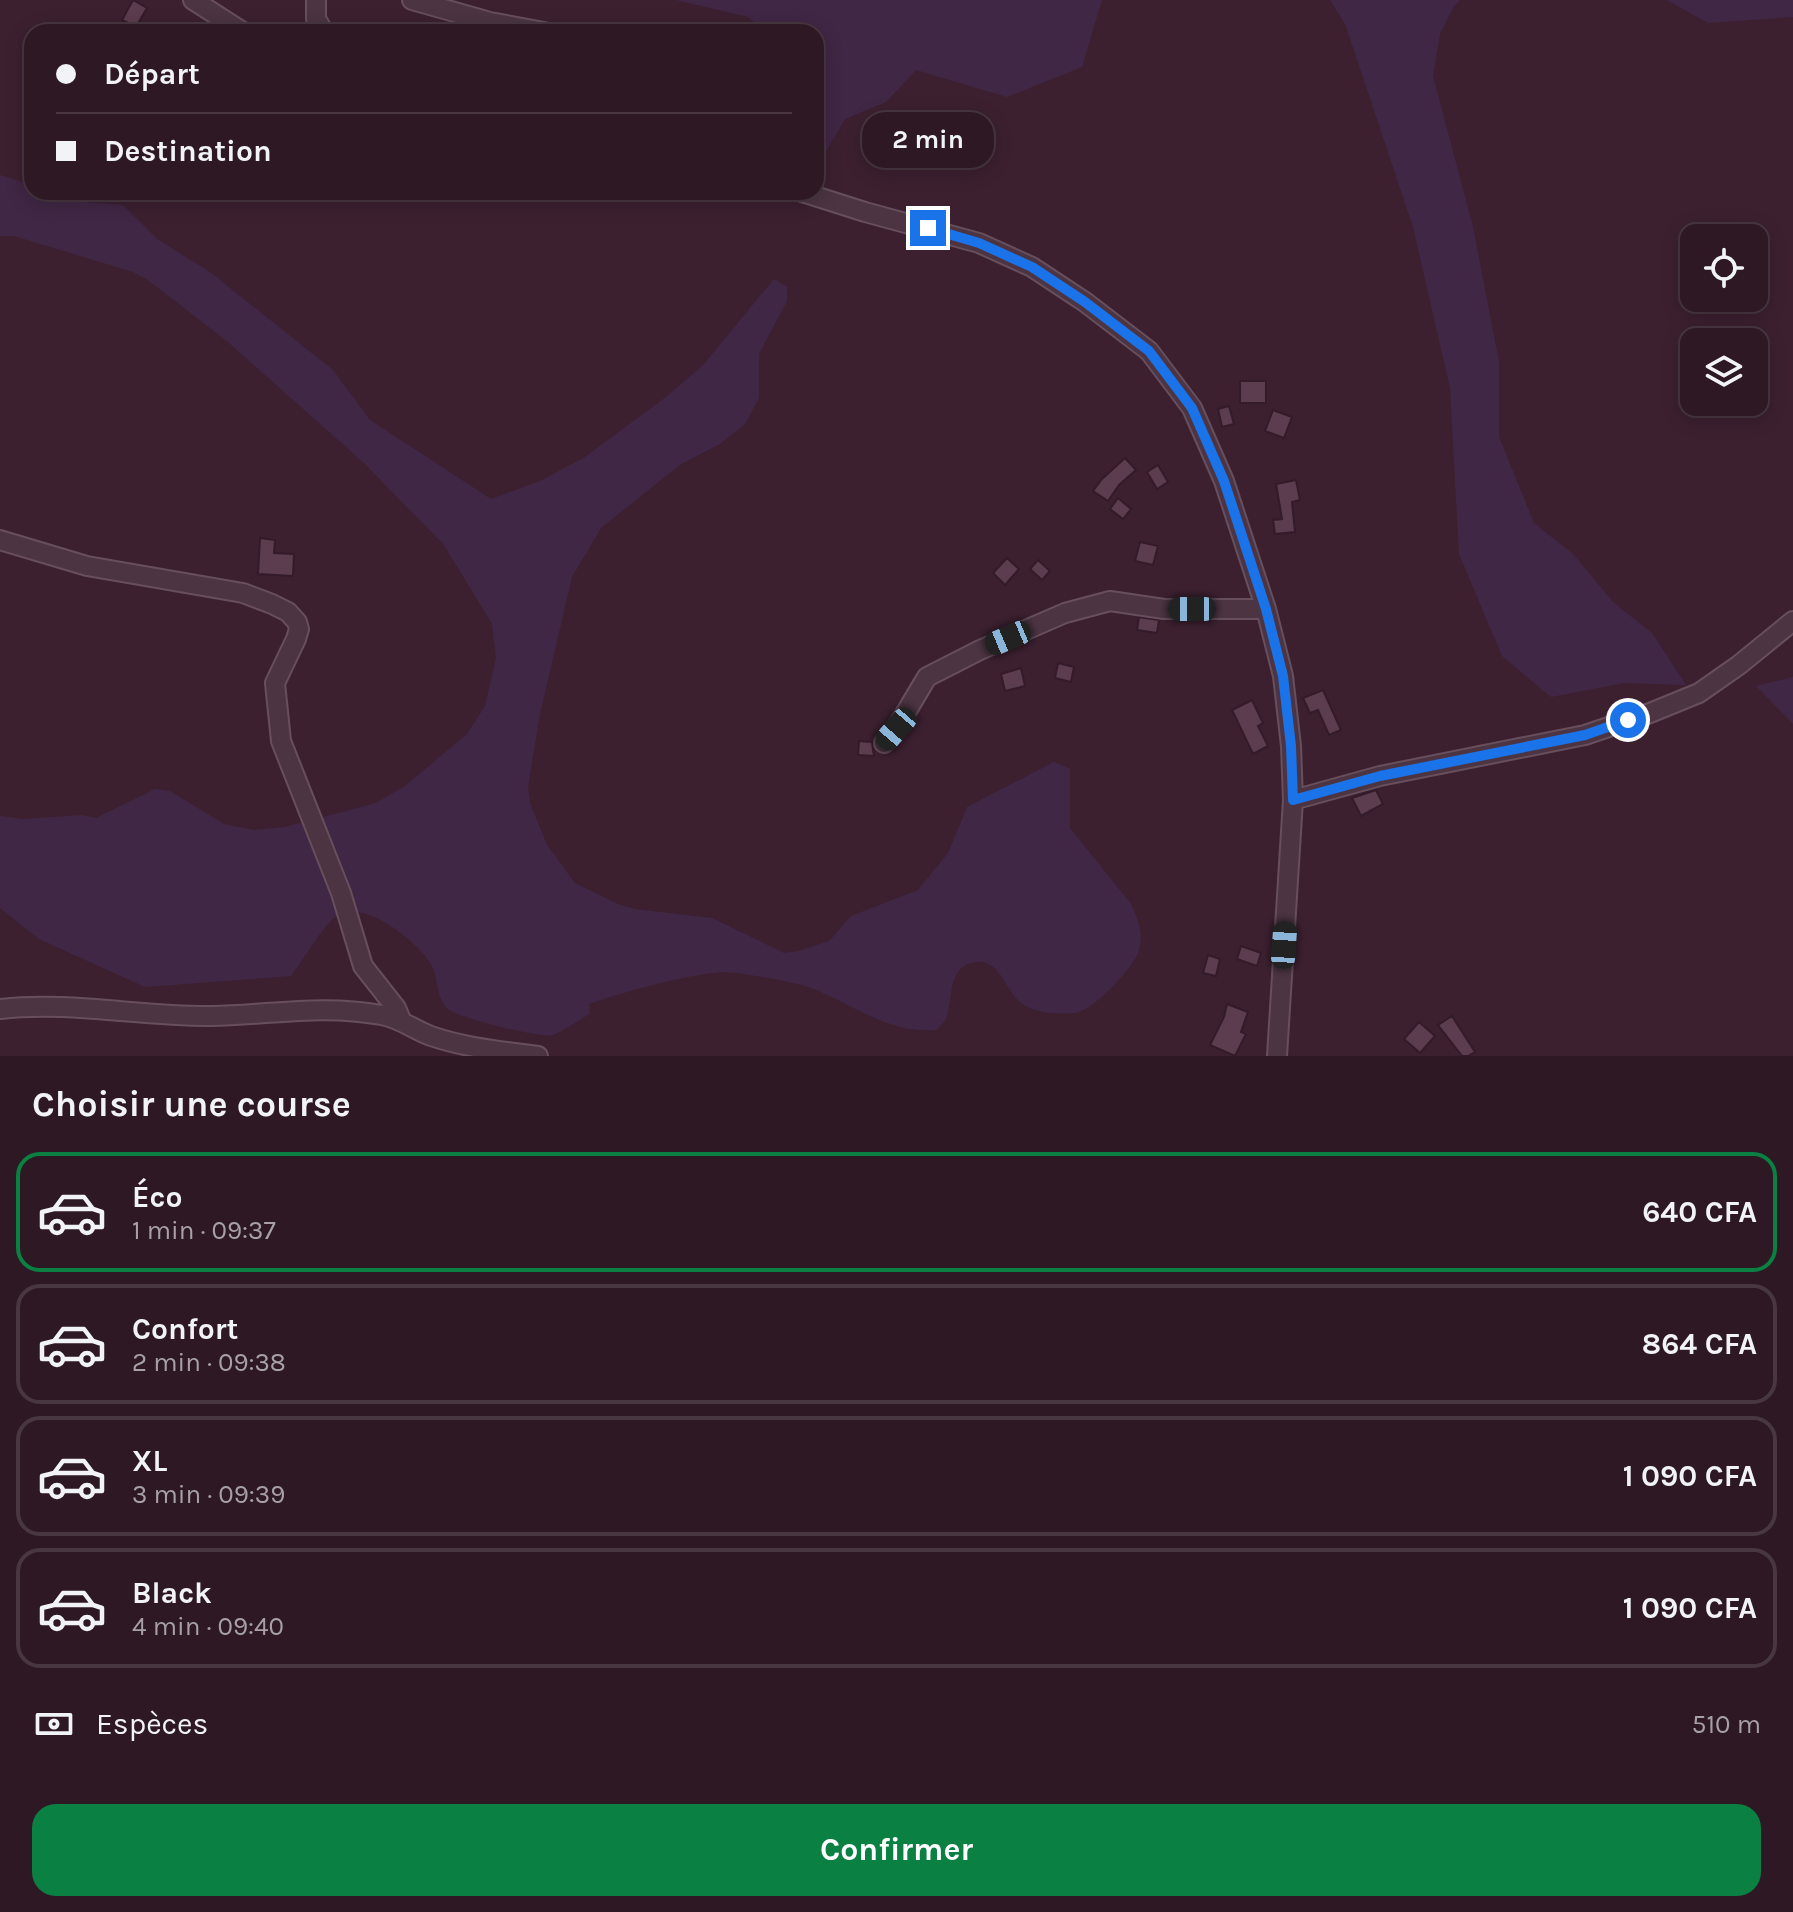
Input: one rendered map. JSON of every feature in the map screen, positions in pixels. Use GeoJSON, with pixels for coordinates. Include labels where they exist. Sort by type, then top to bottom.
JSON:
{"type":"FeatureCollection","features":[{"type":"Feature","properties":{"kind":"street"},"geometry":{"type":"LineString","coordinates":[[193,0],[230,24]]}},
{"type":"Feature","properties":{"kind":"street"},"geometry":{"type":"LineString","coordinates":[[316,0],[316,19],[319,24]]}},
{"type":"Feature","properties":{"kind":"street"},"geometry":{"type":"LineString","coordinates":[[412,0],[501,24]]}},
{"type":"Feature","properties":{"kind":"street"},"geometry":{"type":"LineString","coordinates":[[824,199],[979,243],[1032,267],[1085,302],[1149,351],[1192,408],[1224,481],[1266,609],[1283,676],[1293,800],[1277,1056]]}},
{"type":"Feature","properties":{"kind":"street"},"geometry":{"type":"LineString","coordinates":[[0,540],[87,566],[243,593],[280,608],[297,622],[299,629],[296,639],[275,683],[281,741],[341,893],[363,966],[396,1008],[401,1020]]}},
{"type":"Feature","properties":{"kind":"street"},"geometry":{"type":"LineString","coordinates":[[884,743],[896,729],[927,677],[1065,613],[1110,601],[1164,609],[1266,609]]}},
{"type":"Feature","properties":{"kind":"street"},"geometry":{"type":"LineString","coordinates":[[1293,800],[1380,776],[1585,735],[1637,717],[1699,693],[1793,621]]}},
{"type":"Feature","properties":{"kind":"street"},"geometry":{"type":"LineString","coordinates":[[0,1009],[65,1006],[212,1016],[299,1009],[362,1012],[401,1020],[428,1035],[462,1045],[538,1056]]}},
{"type":"Feature","properties":{"kind":"shaded area"},"geometry":{"type":"Polygon","coordinates":[[[676,0],[1102,0],[1082,67],[1007,97],[916,70],[886,102],[845,119],[824,154],[824,24],[756,24],[748,17],[676,0]]]}},
{"type":"Feature","properties":{"kind":"shaded area"},"geometry":{"type":"Polygon","coordinates":[[[1330,0],[1460,0],[1440,34],[1433,76],[1473,227],[1499,362],[1499,437],[1534,523],[1573,554],[1613,602],[1652,633],[1686,685],[1624,683],[1551,697],[1502,656],[1459,554],[1450,388],[1413,227],[1345,24],[1330,0]]]}},
{"type":"Feature","properties":{"kind":"shaded area"},"geometry":{"type":"Polygon","coordinates":[[[1667,0],[1793,0],[1793,17],[1708,23],[1667,0]]]}},
{"type":"Feature","properties":{"kind":"shaded area"},"geometry":{"type":"Polygon","coordinates":[[[0,175],[24,182],[24,200],[80,200],[123,205],[157,239],[210,272],[333,370],[370,420],[491,499],[540,481],[585,457],[666,397],[703,365],[774,279],[787,287],[787,301],[759,354],[759,398],[745,424],[720,444],[681,464],[601,528],[572,577],[540,714],[528,787],[530,803],[547,845],[575,883],[618,904],[634,909],[712,918],[784,953],[799,951],[829,941],[851,916],[918,890],[948,853],[967,807],[1054,762],[1070,769],[1070,828],[1134,911],[1141,940],[1133,962],[1101,997],[1086,1009],[1073,1013],[1058,1014],[1029,1008],[1017,999],[996,969],[981,962],[971,963],[958,972],[947,1016],[936,1030],[886,1023],[803,986],[720,972],[654,985],[589,1004],[590,1014],[558,1033],[546,1035],[517,1031],[454,1013],[441,998],[431,964],[414,944],[388,924],[359,912],[346,912],[330,921],[291,976],[145,987],[39,939],[0,908],[0,816],[24,819],[81,815],[96,818],[155,789],[170,791],[224,824],[254,830],[285,827],[376,803],[405,786],[467,734],[485,706],[496,658],[492,624],[444,545],[364,463],[228,342],[148,280],[133,272],[14,236],[0,236],[0,175]]]}},
{"type":"Feature","properties":{"kind":"shaded area"},"geometry":{"type":"Polygon","coordinates":[[[1793,677],[1793,724],[1756,686],[1793,677]]]}},
{"type":"Feature","properties":{"kind":"building"},"geometry":{"type":"Polygon","coordinates":[[[133,0],[147,8],[138,24],[122,20],[133,0]]]}},
{"type":"Feature","properties":{"kind":"building"},"geometry":{"type":"Polygon","coordinates":[[[1240,381],[1266,381],[1266,403],[1240,403],[1240,381]]]}},
{"type":"Feature","properties":{"kind":"building"},"geometry":{"type":"Polygon","coordinates":[[[1229,406],[1234,424],[1222,427],[1218,409],[1229,406]]]}},
{"type":"Feature","properties":{"kind":"building"},"geometry":{"type":"Polygon","coordinates":[[[1273,410],[1292,417],[1284,438],[1265,431],[1273,410]]]}},
{"type":"Feature","properties":{"kind":"building"},"geometry":{"type":"Polygon","coordinates":[[[1125,458],[1136,470],[1119,485],[1108,501],[1093,491],[1125,458]]]}},
{"type":"Feature","properties":{"kind":"building"},"geometry":{"type":"Polygon","coordinates":[[[1158,465],[1168,482],[1157,489],[1147,472],[1158,465]]]}},
{"type":"Feature","properties":{"kind":"building"},"geometry":{"type":"Polygon","coordinates":[[[1296,480],[1300,500],[1292,502],[1295,532],[1275,534],[1273,520],[1282,519],[1276,484],[1296,480]]]}},
{"type":"Feature","properties":{"kind":"building"},"geometry":{"type":"Polygon","coordinates":[[[1118,498],[1131,509],[1123,519],[1110,509],[1118,498]]]}},
{"type":"Feature","properties":{"kind":"building"},"geometry":{"type":"Polygon","coordinates":[[[260,538],[275,540],[274,553],[294,554],[293,576],[258,574],[260,538]]]}},
{"type":"Feature","properties":{"kind":"building"},"geometry":{"type":"Polygon","coordinates":[[[1140,542],[1158,546],[1153,565],[1135,561],[1140,542]]]}},
{"type":"Feature","properties":{"kind":"building"},"geometry":{"type":"Polygon","coordinates":[[[1007,558],[1019,569],[1005,585],[993,573],[1007,558]]]}},
{"type":"Feature","properties":{"kind":"building"},"geometry":{"type":"Polygon","coordinates":[[[1038,560],[1050,571],[1042,580],[1030,569],[1038,560]]]}},
{"type":"Feature","properties":{"kind":"building"},"geometry":{"type":"Polygon","coordinates":[[[1139,617],[1159,620],[1157,633],[1137,630],[1139,617]]]}},
{"type":"Feature","properties":{"kind":"building"},"geometry":{"type":"Polygon","coordinates":[[[1058,663],[1074,667],[1071,682],[1055,678],[1058,663]]]}},
{"type":"Feature","properties":{"kind":"building"},"geometry":{"type":"Polygon","coordinates":[[[1021,668],[1025,686],[1005,691],[1001,674],[1021,668]]]}},
{"type":"Feature","properties":{"kind":"building"},"geometry":{"type":"Polygon","coordinates":[[[1323,690],[1341,730],[1329,735],[1318,710],[1310,713],[1303,698],[1323,690]]]}},
{"type":"Feature","properties":{"kind":"building"},"geometry":{"type":"Polygon","coordinates":[[[1252,700],[1263,723],[1258,726],[1268,746],[1253,754],[1232,710],[1252,700]]]}},
{"type":"Feature","properties":{"kind":"building"},"geometry":{"type":"Polygon","coordinates":[[[859,741],[872,742],[874,756],[858,755],[859,741]]]}},
{"type":"Feature","properties":{"kind":"building"},"geometry":{"type":"Polygon","coordinates":[[[1376,790],[1383,804],[1361,816],[1352,798],[1376,790]]]}},
{"type":"Feature","properties":{"kind":"building"},"geometry":{"type":"Polygon","coordinates":[[[1241,946],[1261,953],[1257,966],[1237,959],[1241,946]]]}},
{"type":"Feature","properties":{"kind":"building"},"geometry":{"type":"Polygon","coordinates":[[[1208,955],[1220,959],[1216,976],[1203,973],[1208,955]]]}},
{"type":"Feature","properties":{"kind":"building"},"geometry":{"type":"Polygon","coordinates":[[[1227,1004],[1248,1012],[1241,1032],[1246,1034],[1235,1056],[1210,1045],[1227,1004]]]}},
{"type":"Feature","properties":{"kind":"building"},"geometry":{"type":"Polygon","coordinates":[[[1452,1016],[1475,1052],[1468,1056],[1462,1056],[1438,1025],[1452,1016]]]}},
{"type":"Feature","properties":{"kind":"building"},"geometry":{"type":"Polygon","coordinates":[[[1419,1022],[1435,1036],[1420,1053],[1404,1039],[1419,1022]]]}},
{"type":"Feature","properties":{"kind":"route"},"geometry":{"type":"LineString","coordinates":[[928,228],[979,243],[1032,267],[1085,302],[1149,351],[1192,408],[1224,481],[1266,609],[1283,676],[1293,800],[1380,776],[1585,735],[1628,720]]}}]}
